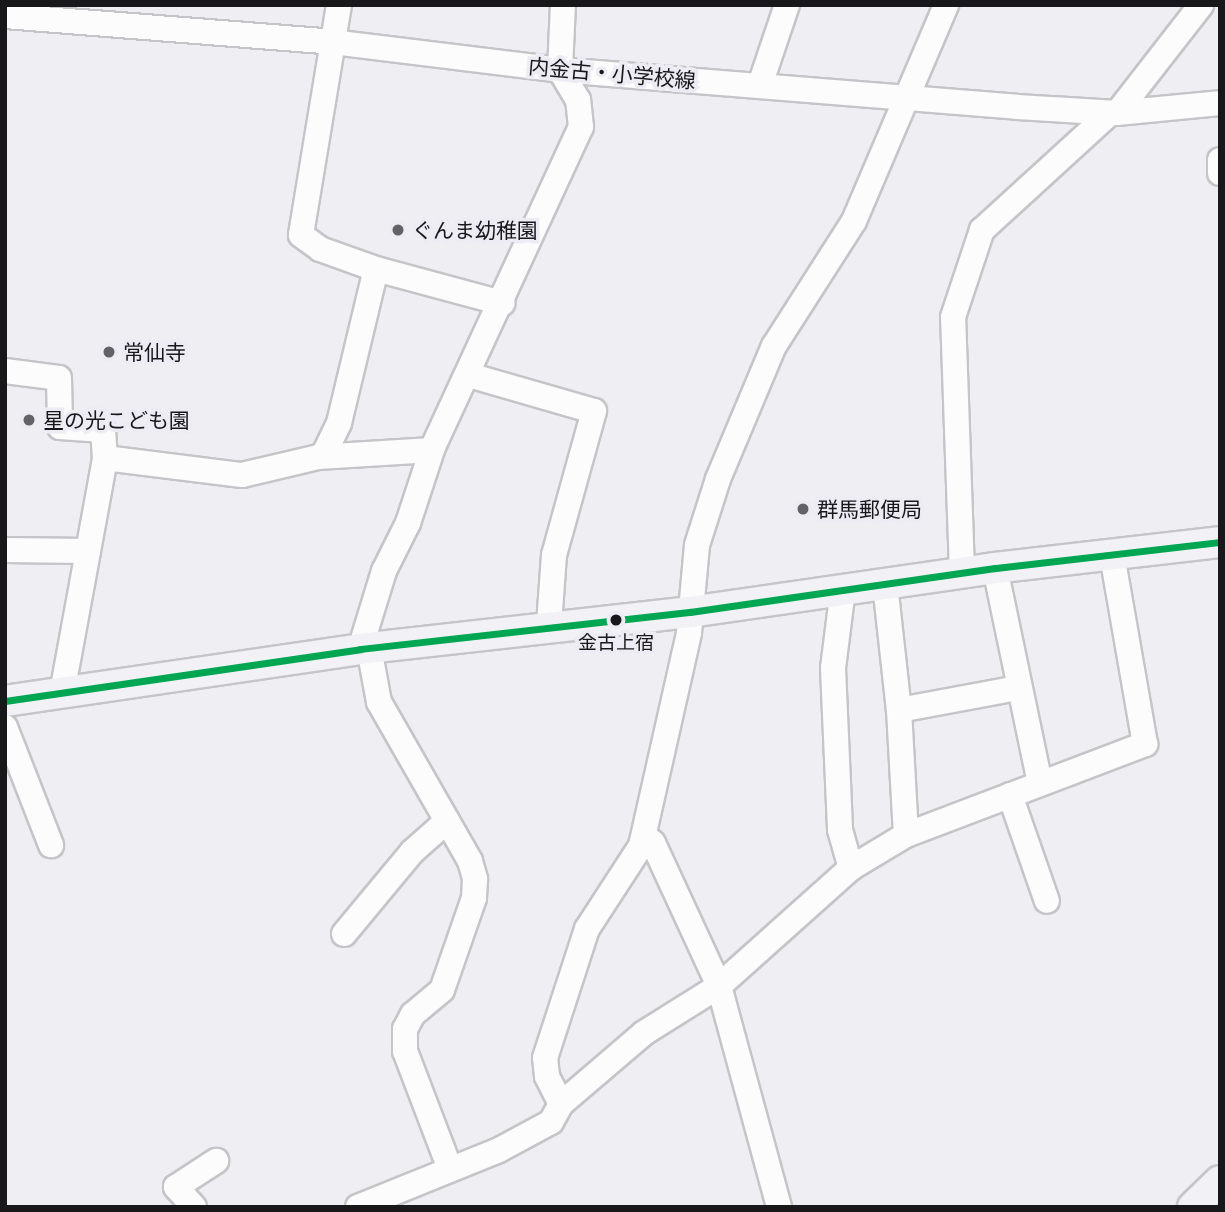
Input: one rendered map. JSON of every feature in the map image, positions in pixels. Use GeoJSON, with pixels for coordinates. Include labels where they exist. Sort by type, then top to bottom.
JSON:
{"type":"FeatureCollection","features":[{"type":"Feature","properties":{"kind":"main road"},"geometry":{"type":"LineString","coordinates":[[5,701],[365,648],[549,625],[690,612],[961,572],[1220,542]]}},
{"type":"Feature","properties":{"kind":"main road"},"geometry":{"type":"LineString","coordinates":[[1194,1207],[1220,1181]]}},
{"type":"Feature","properties":{"kind":"street"},"geometry":{"type":"LineString","coordinates":[[340,5],[301,235],[320,249],[376,269],[502,303]]}},
{"type":"Feature","properties":{"kind":"street"},"geometry":{"type":"LineString","coordinates":[[449,1167],[405,1051],[405,1029],[413,1014],[442,989],[474,898],[470,861],[379,702],[365,648],[384,571],[408,523],[432,450],[469,375],[581,127],[578,100],[560,70],[563,5]]}},
{"type":"Feature","properties":{"kind":"street"},"geometry":{"type":"LineString","coordinates":[[760,85],[787,5]]}},
{"type":"Feature","properties":{"kind":"street"},"geometry":{"type":"LineString","coordinates":[[561,1104],[547,1076],[545,1058],[587,929],[644,835],[690,612],[697,545],[723,467],[774,346],[854,220],[946,5]]}},
{"type":"Feature","properties":{"kind":"street"},"geometry":{"type":"LineString","coordinates":[[961,572],[953,317],[982,230],[1113,113],[1201,5]]}},
{"type":"Feature","properties":{"kind":"street","name":"内金古・小学校線"},"geometry":{"type":"LineString","coordinates":[[7,17],[140,16],[560,70],[1113,113],[1220,103]]}},
{"type":"Feature","properties":{"kind":"street"},"geometry":{"type":"LineString","coordinates":[[1220,160],[1220,173]]}},
{"type":"Feature","properties":{"kind":"street"},"geometry":{"type":"LineString","coordinates":[[323,456],[339,423],[376,269]]}},
{"type":"Feature","properties":{"kind":"street"},"geometry":{"type":"LineString","coordinates":[[5,371],[60,378],[60,427],[103,430],[105,458],[62,693]]}},
{"type":"Feature","properties":{"kind":"street"},"geometry":{"type":"LineString","coordinates":[[469,375],[593,411],[554,555],[549,625]]}},
{"type":"Feature","properties":{"kind":"street"},"geometry":{"type":"LineString","coordinates":[[105,458],[242,475],[323,456],[432,450]]}},
{"type":"Feature","properties":{"kind":"street"},"geometry":{"type":"LineString","coordinates":[[5,550],[88,551]]}},
{"type":"Feature","properties":{"kind":"street"},"geometry":{"type":"LineString","coordinates":[[358,1207],[449,1167],[499,1150],[551,1122],[561,1104],[644,1033],[719,985],[851,868],[906,835],[1145,744],[1112,555]]}},
{"type":"Feature","properties":{"kind":"street"},"geometry":{"type":"LineString","coordinates":[[995,568],[1040,783]]}},
{"type":"Feature","properties":{"kind":"street"},"geometry":{"type":"LineString","coordinates":[[885,584],[899,710],[906,835]]}},
{"type":"Feature","properties":{"kind":"street"},"geometry":{"type":"LineString","coordinates":[[843,589],[833,668],[840,830],[851,868]]}},
{"type":"Feature","properties":{"kind":"street"},"geometry":{"type":"LineString","coordinates":[[899,710],[1018,688]]}},
{"type":"Feature","properties":{"kind":"street"},"geometry":{"type":"LineString","coordinates":[[5,727],[51,845]]}},
{"type":"Feature","properties":{"kind":"street"},"geometry":{"type":"LineString","coordinates":[[1010,794],[1046,901]]}},
{"type":"Feature","properties":{"kind":"street"},"geometry":{"type":"LineString","coordinates":[[344,934],[412,852],[447,821]]}},
{"type":"Feature","properties":{"kind":"street"},"geometry":{"type":"LineString","coordinates":[[644,835],[653,844],[719,985],[779,1207]]}},
{"type":"Feature","properties":{"kind":"street"},"geometry":{"type":"LineString","coordinates":[[194,1207],[176,1187],[216,1161]]}},
{"type":"Feature","properties":{"kind":"transit line"},"geometry":{"type":"LineString","coordinates":[[5,701],[360,649],[690,612],[995,568],[1220,542]]}},
{"type":"Feature","properties":{"kind":"place","name":"ぐんま幼稚園"},"geometry":{"type":"Point","coordinates":[398,230]}},
{"type":"Feature","properties":{"kind":"place","name":"常仙寺"},"geometry":{"type":"Point","coordinates":[109,352]}},
{"type":"Feature","properties":{"kind":"place","name":"星の光こども園"},"geometry":{"type":"Point","coordinates":[29,420]}},
{"type":"Feature","properties":{"kind":"place","name":"群馬郵便局"},"geometry":{"type":"Point","coordinates":[803,509]}},
{"type":"Feature","properties":{"kind":"place","name":"金古上宿"},"geometry":{"type":"Point","coordinates":[616,620]}}]}
